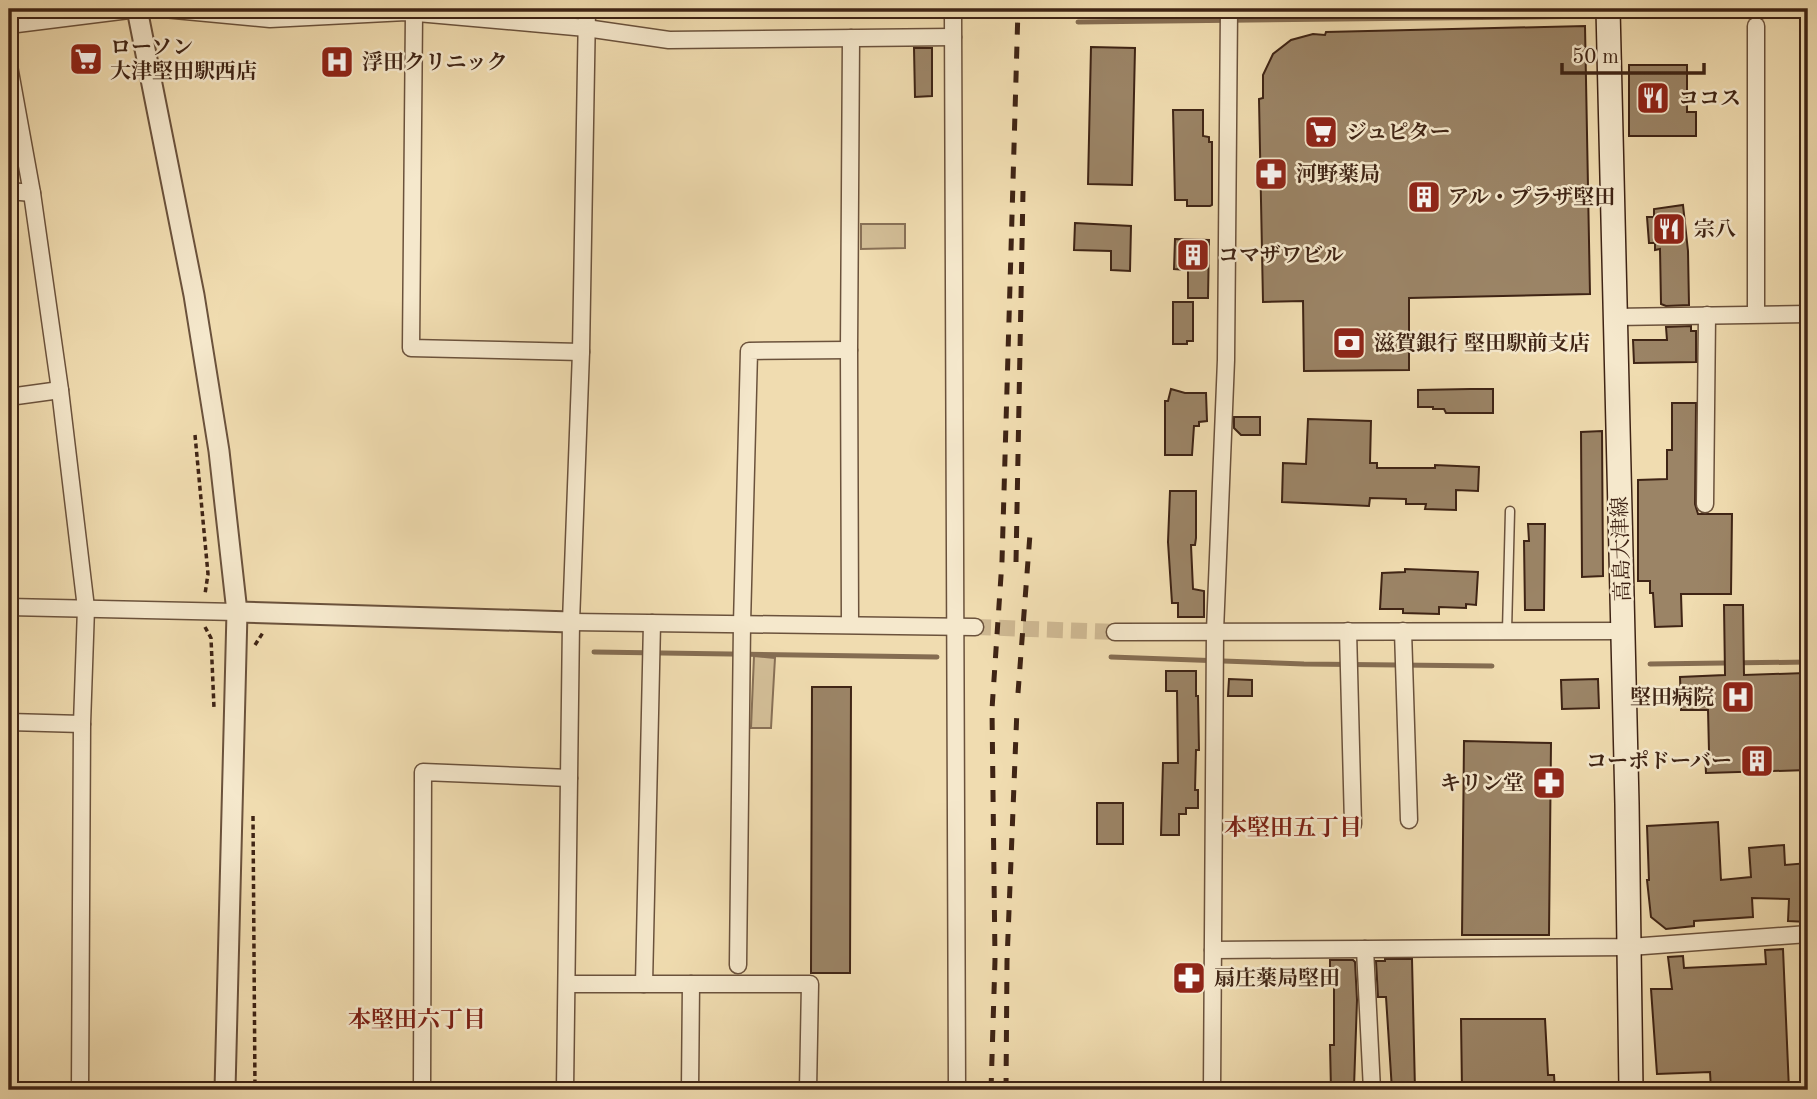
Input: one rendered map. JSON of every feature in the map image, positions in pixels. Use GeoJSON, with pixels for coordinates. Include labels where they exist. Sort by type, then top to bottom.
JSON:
{"type":"FeatureCollection","features":[{"type":"Feature","properties":{"kind":"main road","name":"高島大津線"},"geometry":{"type":"LineString","coordinates":[[1608,9],[1631,1090]]}},
{"type":"Feature","properties":{"kind":"street"},"geometry":{"type":"LineString","coordinates":[[137,9],[194,295],[219,452],[237,612],[225,1090]]}},
{"type":"Feature","properties":{"kind":"street"},"geometry":{"type":"LineString","coordinates":[[9,25],[137,9],[164,9],[270,14],[414,13],[586,28],[669,40],[953,37]]}},
{"type":"Feature","properties":{"kind":"street"},"geometry":{"type":"LineString","coordinates":[[565,1090],[571,622],[581,352],[587,9]]}},
{"type":"Feature","properties":{"kind":"street"},"geometry":{"type":"LineString","coordinates":[[1212,1090],[1215,631],[1226,360],[1229,9]]}},
{"type":"Feature","properties":{"kind":"street"},"geometry":{"type":"LineString","coordinates":[[414,13],[411,348],[581,352]]}},
{"type":"Feature","properties":{"kind":"street"},"geometry":{"type":"LineString","coordinates":[[953,13],[957,1090]]}},
{"type":"Feature","properties":{"kind":"street"},"geometry":{"type":"LineString","coordinates":[[1756,26],[1756,314]]}},
{"type":"Feature","properties":{"kind":"street"},"geometry":{"type":"LineString","coordinates":[[850,624],[851,38]]}},
{"type":"Feature","properties":{"kind":"street"},"geometry":{"type":"LineString","coordinates":[[9,66],[32,193],[60,390],[86,608],[82,724],[80,1090]]}},
{"type":"Feature","properties":{"kind":"street"},"geometry":{"type":"LineString","coordinates":[[9,191],[32,193]]}},
{"type":"Feature","properties":{"kind":"street"},"geometry":{"type":"LineString","coordinates":[[1614,317],[1808,314]]}},
{"type":"Feature","properties":{"kind":"street"},"geometry":{"type":"LineString","coordinates":[[1704,504],[1707,315]]}},
{"type":"Feature","properties":{"kind":"street"},"geometry":{"type":"LineString","coordinates":[[738,965],[742,624],[749,351],[849,350]]}},
{"type":"Feature","properties":{"kind":"street"},"geometry":{"type":"LineString","coordinates":[[9,397],[60,390]]}},
{"type":"Feature","properties":{"kind":"street"},"geometry":{"type":"LineString","coordinates":[[9,607],[571,622],[975,627]]}},
{"type":"Feature","properties":{"kind":"street"},"geometry":{"type":"LineString","coordinates":[[644,984],[652,623]]}},
{"type":"Feature","properties":{"kind":"street"},"geometry":{"type":"LineString","coordinates":[[1348,631],[1353,824]]}},
{"type":"Feature","properties":{"kind":"street"},"geometry":{"type":"LineString","coordinates":[[1403,631],[1409,820]]}},
{"type":"Feature","properties":{"kind":"street"},"geometry":{"type":"LineString","coordinates":[[1115,632],[1623,631]]}},
{"type":"Feature","properties":{"kind":"street"},"geometry":{"type":"LineString","coordinates":[[9,722],[82,724]]}},
{"type":"Feature","properties":{"kind":"street"},"geometry":{"type":"LineString","coordinates":[[422,1090],[423,772],[569,778]]}},
{"type":"Feature","properties":{"kind":"street"},"geometry":{"type":"LineString","coordinates":[[1213,950],[1630,947],[1808,934]]}},
{"type":"Feature","properties":{"kind":"street"},"geometry":{"type":"LineString","coordinates":[[1365,949],[1371,1090]]}},
{"type":"Feature","properties":{"kind":"street"},"geometry":{"type":"LineString","coordinates":[[567,984],[810,984],[808,1090]]}},
{"type":"Feature","properties":{"kind":"street"},"geometry":{"type":"LineString","coordinates":[[690,1090],[691,984]]}},
{"type":"Feature","properties":{"kind":"lane"},"geometry":{"type":"LineString","coordinates":[[1507,631],[1510,511]]}},
{"type":"Feature","properties":{"kind":"path"},"geometry":{"type":"LineString","coordinates":[[195,427],[208,574],[204,599]]}},
{"type":"Feature","properties":{"kind":"path"},"geometry":{"type":"LineString","coordinates":[[251,650],[265,629]]}},
{"type":"Feature","properties":{"kind":"path"},"geometry":{"type":"LineString","coordinates":[[253,815],[255,1090]]}},
{"type":"Feature","properties":{"kind":"shaded area"},"geometry":{"type":"Polygon","coordinates":[[[861,224],[905,224],[905,248],[861,249],[861,224]]]}},
{"type":"Feature","properties":{"kind":"shaded area"},"geometry":{"type":"Polygon","coordinates":[[[754,656],[775,658],[771,728],[751,728],[754,656]]]}},
{"type":"Feature","properties":{"kind":"building","name":"アル・プラザ堅田"},"geometry":{"type":"Polygon","coordinates":[[[1585,26],[1590,294],[1409,298],[1409,370],[1304,371],[1303,301],[1263,302],[1259,99],[1263,98],[1263,75],[1273,54],[1291,40],[1313,34],[1325,35],[1326,32],[1585,26]]]}},
{"type":"Feature","properties":{"kind":"building"},"geometry":{"type":"Polygon","coordinates":[[[1091,47],[1135,48],[1132,185],[1088,184],[1091,47]]]}},
{"type":"Feature","properties":{"kind":"building"},"geometry":{"type":"Polygon","coordinates":[[[914,48],[932,48],[932,96],[915,97],[914,48]]]}},
{"type":"Feature","properties":{"kind":"building"},"geometry":{"type":"Polygon","coordinates":[[[1629,65],[1687,65],[1687,112],[1696,112],[1696,136],[1629,136],[1629,65]]]}},
{"type":"Feature","properties":{"kind":"building"},"geometry":{"type":"Polygon","coordinates":[[[1173,110],[1203,110],[1203,136],[1209,137],[1209,142],[1212,142],[1210,206],[1187,206],[1187,200],[1175,200],[1173,110]]]}},
{"type":"Feature","properties":{"kind":"building"},"geometry":{"type":"Polygon","coordinates":[[[1683,205],[1688,251],[1689,305],[1666,306],[1661,304],[1660,249],[1655,250],[1655,243],[1649,243],[1647,217],[1654,217],[1654,209],[1683,205]]]}},
{"type":"Feature","properties":{"kind":"building"},"geometry":{"type":"Polygon","coordinates":[[[1075,223],[1131,226],[1130,271],[1111,270],[1111,251],[1074,250],[1075,223]]]}},
{"type":"Feature","properties":{"kind":"building","name":"コマザワビル"},"geometry":{"type":"Polygon","coordinates":[[[1175,239],[1209,240],[1208,298],[1188,298],[1188,270],[1174,269],[1175,239]]]}},
{"type":"Feature","properties":{"kind":"building"},"geometry":{"type":"Polygon","coordinates":[[[1173,302],[1193,302],[1193,341],[1187,341],[1187,344],[1173,344],[1173,302]]]}},
{"type":"Feature","properties":{"kind":"building"},"geometry":{"type":"Polygon","coordinates":[[[1691,326],[1691,331],[1696,331],[1696,362],[1634,363],[1633,340],[1667,340],[1666,327],[1691,326]]]}},
{"type":"Feature","properties":{"kind":"building"},"geometry":{"type":"Polygon","coordinates":[[[1171,389],[1185,393],[1206,393],[1207,421],[1194,426],[1192,455],[1165,455],[1165,401],[1168,401],[1171,389]]]}},
{"type":"Feature","properties":{"kind":"building"},"geometry":{"type":"Polygon","coordinates":[[[1493,389],[1493,413],[1446,413],[1444,409],[1418,407],[1418,390],[1493,389]]]}},
{"type":"Feature","properties":{"kind":"building"},"geometry":{"type":"Polygon","coordinates":[[[1672,403],[1696,403],[1695,504],[1698,514],[1732,514],[1731,594],[1681,594],[1682,626],[1655,627],[1650,581],[1638,581],[1638,480],[1667,479],[1667,450],[1672,450],[1672,403]]]}},
{"type":"Feature","properties":{"kind":"building"},"geometry":{"type":"Polygon","coordinates":[[[1234,417],[1260,417],[1260,435],[1241,435],[1234,428],[1234,417]]]}},
{"type":"Feature","properties":{"kind":"building"},"geometry":{"type":"Polygon","coordinates":[[[1308,419],[1371,421],[1370,463],[1377,463],[1377,468],[1435,468],[1435,465],[1479,467],[1478,491],[1456,490],[1456,510],[1425,509],[1426,504],[1406,504],[1406,499],[1370,498],[1369,506],[1282,502],[1283,463],[1306,464],[1308,419]]]}},
{"type":"Feature","properties":{"kind":"building"},"geometry":{"type":"Polygon","coordinates":[[[1602,431],[1603,576],[1582,577],[1581,432],[1602,431]]]}},
{"type":"Feature","properties":{"kind":"building"},"geometry":{"type":"Polygon","coordinates":[[[1170,491],[1196,491],[1196,538],[1195,545],[1191,545],[1193,589],[1204,591],[1204,617],[1178,617],[1178,603],[1172,603],[1168,542],[1170,491]]]}},
{"type":"Feature","properties":{"kind":"building"},"geometry":{"type":"Polygon","coordinates":[[[1528,524],[1545,524],[1544,610],[1525,610],[1524,541],[1529,541],[1528,524]]]}},
{"type":"Feature","properties":{"kind":"building"},"geometry":{"type":"Polygon","coordinates":[[[1405,569],[1478,572],[1476,605],[1466,604],[1466,608],[1439,607],[1439,614],[1380,609],[1382,573],[1405,572],[1405,569]]]}},
{"type":"Feature","properties":{"kind":"building"},"geometry":{"type":"Polygon","coordinates":[[[1724,605],[1743,605],[1744,675],[1805,673],[1808,770],[1706,773],[1705,752],[1709,751],[1708,710],[1681,710],[1680,677],[1725,675],[1724,605]]]}},
{"type":"Feature","properties":{"kind":"building"},"geometry":{"type":"Polygon","coordinates":[[[1166,671],[1196,671],[1198,696],[1199,750],[1196,750],[1195,790],[1198,790],[1198,808],[1186,808],[1186,814],[1179,814],[1179,835],[1161,835],[1163,763],[1178,763],[1177,691],[1166,691],[1166,671]]]}},
{"type":"Feature","properties":{"kind":"building"},"geometry":{"type":"Polygon","coordinates":[[[1229,679],[1252,680],[1252,696],[1228,696],[1229,679]]]}},
{"type":"Feature","properties":{"kind":"building"},"geometry":{"type":"Polygon","coordinates":[[[1598,679],[1599,708],[1562,709],[1561,680],[1598,679]]]}},
{"type":"Feature","properties":{"kind":"building"},"geometry":{"type":"Polygon","coordinates":[[[812,687],[851,687],[850,973],[811,973],[812,687]]]}},
{"type":"Feature","properties":{"kind":"building"},"geometry":{"type":"Polygon","coordinates":[[[1464,741],[1551,743],[1549,935],[1462,935],[1464,741]]]}},
{"type":"Feature","properties":{"kind":"building"},"geometry":{"type":"Polygon","coordinates":[[[1097,803],[1123,803],[1123,844],[1097,844],[1097,803]]]}},
{"type":"Feature","properties":{"kind":"building"},"geometry":{"type":"Polygon","coordinates":[[[1718,822],[1721,880],[1751,877],[1749,848],[1784,845],[1785,865],[1808,863],[1808,922],[1788,921],[1789,899],[1752,898],[1753,917],[1694,921],[1694,926],[1666,929],[1651,917],[1647,880],[1647,826],[1718,822]]]}},
{"type":"Feature","properties":{"kind":"building"},"geometry":{"type":"Polygon","coordinates":[[[1783,949],[1789,1090],[1711,1090],[1710,1072],[1657,1074],[1651,989],[1672,989],[1668,957],[1683,956],[1684,968],[1766,964],[1765,950],[1783,949]]]}},
{"type":"Feature","properties":{"kind":"building"},"geometry":{"type":"Polygon","coordinates":[[[1412,959],[1415,1090],[1392,1090],[1386,997],[1378,997],[1376,961],[1412,959]]]}},
{"type":"Feature","properties":{"kind":"building"},"geometry":{"type":"Polygon","coordinates":[[[1330,960],[1355,962],[1357,1000],[1352,1090],[1331,1090],[1330,1045],[1334,1045],[1334,986],[1330,984],[1330,960]]]}},
{"type":"Feature","properties":{"kind":"building"},"geometry":{"type":"Polygon","coordinates":[[[1461,1019],[1545,1019],[1548,1075],[1554,1075],[1555,1090],[1462,1090],[1461,1019]]]}},
{"type":"Feature","properties":{"kind":"waterway"},"geometry":{"type":"LineString","coordinates":[[1613,15],[1785,9]]}},
{"type":"Feature","properties":{"kind":"waterway"},"geometry":{"type":"LineString","coordinates":[[1078,22],[1603,16]]}},
{"type":"Feature","properties":{"kind":"waterway"},"geometry":{"type":"LineString","coordinates":[[594,652],[937,657]]}},
{"type":"Feature","properties":{"kind":"waterway"},"geometry":{"type":"LineString","coordinates":[[1111,657],[1304,664],[1492,666]]}},
{"type":"Feature","properties":{"kind":"waterway"},"geometry":{"type":"LineString","coordinates":[[1650,664],[1808,662]]}},
{"type":"Feature","properties":{"kind":"tunnel"},"geometry":{"type":"LineString","coordinates":[[975,627],[1115,632]]}},
{"type":"Feature","properties":{"kind":"railway"},"geometry":{"type":"LineString","coordinates":[[991,1090],[995,960],[992,709],[1002,561],[1018,9]]}},
{"type":"Feature","properties":{"kind":"railway"},"geometry":{"type":"LineString","coordinates":[[1016,562],[1023,191]]}},
{"type":"Feature","properties":{"kind":"railway"},"geometry":{"type":"LineString","coordinates":[[1018,693],[1030,534]]}},
{"type":"Feature","properties":{"kind":"railway"},"geometry":{"type":"LineString","coordinates":[[1006,1090],[1007,961],[1017,709]]}},
{"type":"Feature","properties":{"kind":"place","name":"ローソン 大津堅田駅西店"},"geometry":{"type":"Point","coordinates":[86,59]}},
{"type":"Feature","properties":{"kind":"place","name":"浮田クリニック"},"geometry":{"type":"Point","coordinates":[337,62]}},
{"type":"Feature","properties":{"kind":"place","name":"ココス"},"geometry":{"type":"Point","coordinates":[1653,98]}},
{"type":"Feature","properties":{"kind":"place","name":"ジュピター"},"geometry":{"type":"Point","coordinates":[1321,132]}},
{"type":"Feature","properties":{"kind":"place","name":"河野薬局"},"geometry":{"type":"Point","coordinates":[1271,174]}},
{"type":"Feature","properties":{"kind":"place","name":"アル・プラザ堅田"},"geometry":{"type":"Point","coordinates":[1424,197]}},
{"type":"Feature","properties":{"kind":"place","name":"宗八"},"geometry":{"type":"Point","coordinates":[1669,229]}},
{"type":"Feature","properties":{"kind":"place","name":"コマザワビル"},"geometry":{"type":"Point","coordinates":[1193,255]}},
{"type":"Feature","properties":{"kind":"place","name":"滋賀銀行 堅田駅前支店"},"geometry":{"type":"Point","coordinates":[1349,343]}},
{"type":"Feature","properties":{"kind":"place","name":"堅田病院"},"geometry":{"type":"Point","coordinates":[1738,697]}},
{"type":"Feature","properties":{"kind":"place","name":"コーポドーバー"},"geometry":{"type":"Point","coordinates":[1757,761]}},
{"type":"Feature","properties":{"kind":"place","name":"キリン堂"},"geometry":{"type":"Point","coordinates":[1549,783]}},
{"type":"Feature","properties":{"kind":"place","name":"扇庄薬局堅田"},"geometry":{"type":"Point","coordinates":[1189,978]}},
{"type":"Feature","properties":{"kind":"district","name":"本堅田五丁目"},"geometry":{"type":"Point","coordinates":[1293,827]}},
{"type":"Feature","properties":{"kind":"district","name":"本堅田六丁目"},"geometry":{"type":"Point","coordinates":[417,1019]}}]}
